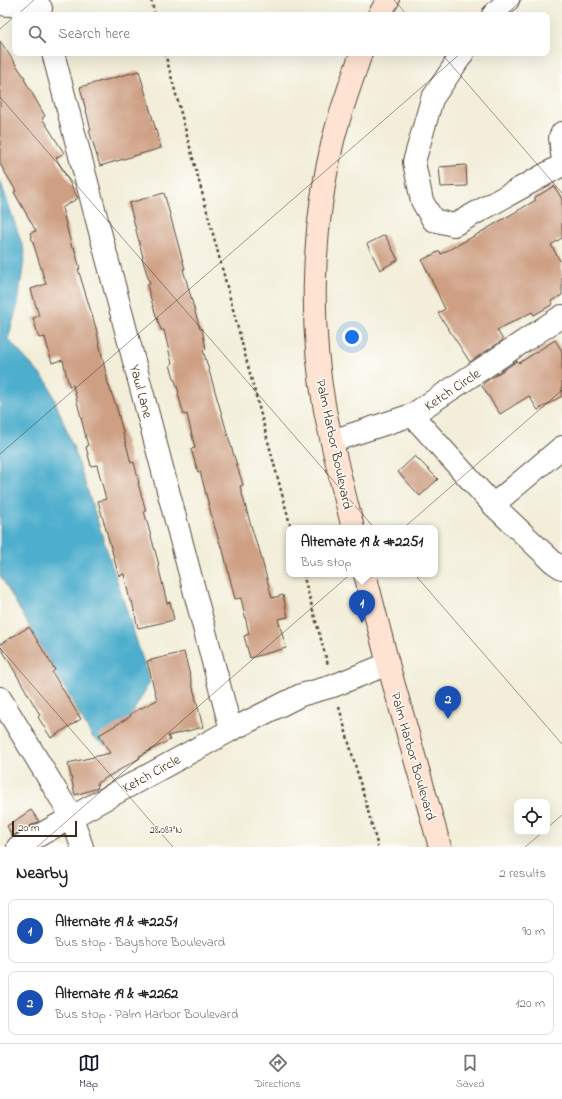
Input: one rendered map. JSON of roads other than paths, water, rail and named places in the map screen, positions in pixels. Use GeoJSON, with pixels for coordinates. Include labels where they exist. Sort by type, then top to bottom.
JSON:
{"type":"FeatureCollection","features":[{"type":"Feature","properties":{"kind":"main road"},"geometry":{"type":"LineString","coordinates":[[381,12],[388,0]]}},
{"type":"Feature","properties":{"kind":"main road","name":"Palm Harbor Boulevard"},"geometry":{"type":"LineString","coordinates":[[352,525],[332,441],[322,386],[315,319],[315,254],[321,205],[332,146],[360,56]]}},
{"type":"Feature","properties":{"kind":"main road","name":"Palm Harbor Boulevard"},"geometry":{"type":"LineString","coordinates":[[366,577],[388,664],[440,847]]}},
{"type":"Feature","properties":{"kind":"street"},"geometry":{"type":"LineString","coordinates":[[496,12],[508,0]]}},
{"type":"Feature","properties":{"kind":"street"},"geometry":{"type":"LineString","coordinates":[[0,4],[41,8]]}},
{"type":"Feature","properties":{"kind":"street","name":"Yawl Lane"},"geometry":{"type":"LineString","coordinates":[[54,56],[231,730]]}},
{"type":"Feature","properties":{"kind":"street"},"geometry":{"type":"LineString","coordinates":[[461,56],[432,99],[414,162],[422,201],[432,220],[454,225],[562,164]]}},
{"type":"Feature","properties":{"kind":"street"},"geometry":{"type":"LineString","coordinates":[[562,133],[560,137],[562,154]]}},
{"type":"Feature","properties":{"kind":"street","name":"Ketch Circle"},"geometry":{"type":"LineString","coordinates":[[332,441],[412,415],[562,316]]}},
{"type":"Feature","properties":{"kind":"street"},"geometry":{"type":"LineString","coordinates":[[412,415],[493,505],[553,562],[562,568]]}},
{"type":"Feature","properties":{"kind":"street"},"geometry":{"type":"LineString","coordinates":[[493,505],[562,447]]}},
{"type":"Feature","properties":{"kind":"street","name":"Ketch Circle"},"geometry":{"type":"LineString","coordinates":[[18,847],[231,730],[301,695],[333,686],[388,664]]}},
{"type":"Feature","properties":{"kind":"street"},"geometry":{"type":"LineString","coordinates":[[0,698],[72,817],[82,847]]}},
{"type":"Feature","properties":{"kind":"water"},"geometry":{"type":"Polygon","coordinates":[[[0,180],[25,253],[18,303],[8,339],[48,383],[74,449],[150,682],[112,749],[93,738],[0,575],[0,180]]]}},
{"type":"Feature","properties":{"kind":"place","name":"Alternate 19 & #2251"},"geometry":{"type":"Point","coordinates":[362,623]}},
{"type":"Feature","properties":{"kind":"place","name":"Alternate 19 & #2262"},"geometry":{"type":"Point","coordinates":[448,719]}}]}
